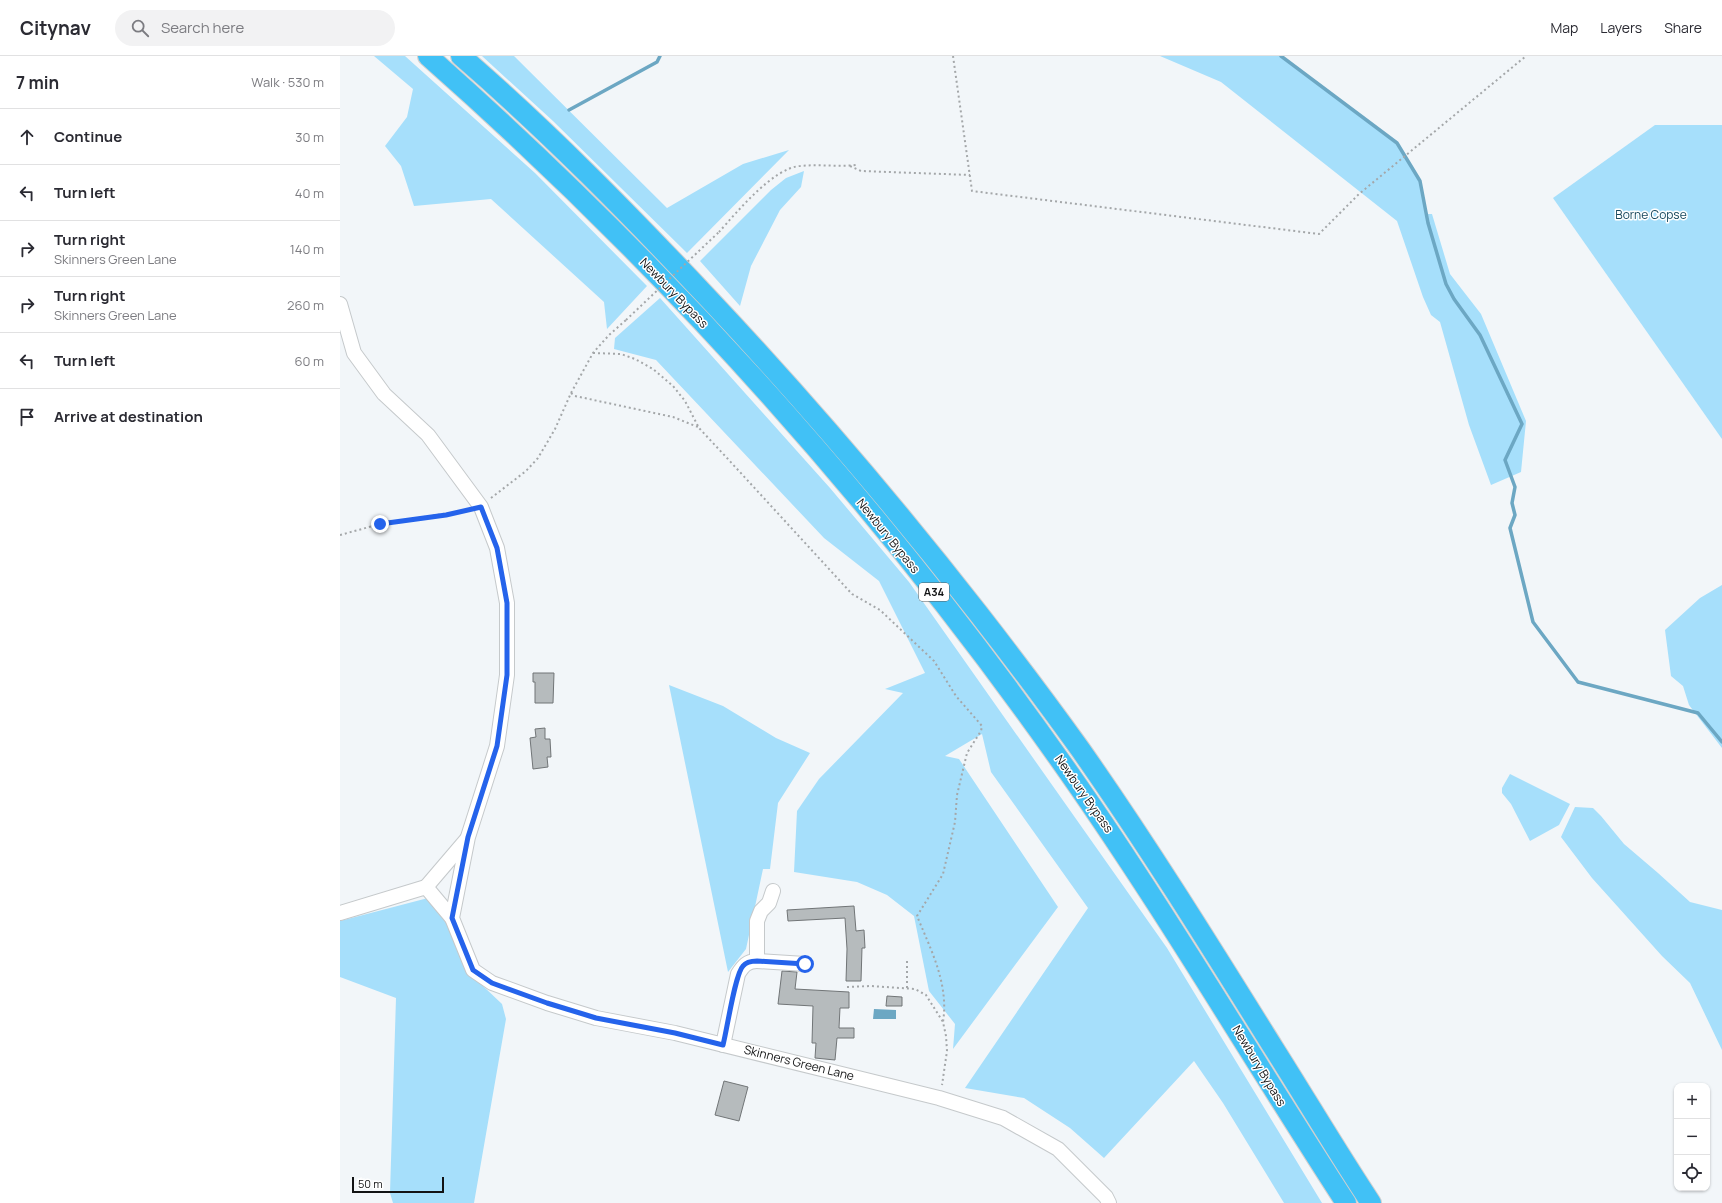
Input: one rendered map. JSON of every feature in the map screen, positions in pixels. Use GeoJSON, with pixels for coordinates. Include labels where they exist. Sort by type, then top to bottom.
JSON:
{"type":"FeatureCollection","features":[{"type":"Feature","properties":{"kind":"highway","name":"Newbury Bypass"},"geometry":{"type":"LineString","coordinates":[[428,56],[559,177],[691,311],[781,409],[915,568],[998,674],[1110,831],[1171,924],[1304,1139],[1346,1203]]}},
{"type":"Feature","properties":{"kind":"highway","name":"Newbury Bypass"},"geometry":{"type":"LineString","coordinates":[[462,56],[524,112],[598,184],[755,348],[850,455],[954,582],[1058,718],[1118,805],[1195,922],[1371,1203]]}},
{"type":"Feature","properties":{"kind":"street"},"geometry":{"type":"LineString","coordinates":[[340,304],[354,353],[384,394],[428,435],[481,507],[497,548],[507,603],[507,675],[497,746],[468,837],[452,918]]}},
{"type":"Feature","properties":{"kind":"street"},"geometry":{"type":"LineString","coordinates":[[340,913],[426,887],[468,837]]}},
{"type":"Feature","properties":{"kind":"street","name":"Skinners Green Lane"},"geometry":{"type":"LineString","coordinates":[[426,887],[452,918],[473,970],[492,983],[547,1003],[596,1018],[675,1033],[939,1098],[1003,1118],[1058,1149],[1106,1197],[1109,1203]]}},
{"type":"Feature","properties":{"kind":"street"},"geometry":{"type":"LineString","coordinates":[[757,961],[757,921],[761,911],[768,903],[773,891]]}},
{"type":"Feature","properties":{"kind":"street"},"geometry":{"type":"LineString","coordinates":[[723,1045],[738,974],[743,966],[750,961],[805,964]]}},
{"type":"Feature","properties":{"kind":"path"},"geometry":{"type":"LineString","coordinates":[[953,56],[972,191],[1319,234],[1359,194],[1526,56]]}},
{"type":"Feature","properties":{"kind":"path"},"geometry":{"type":"LineString","coordinates":[[340,535],[380,524],[446,515],[481,507],[515,480],[538,458],[555,429],[571,393],[593,353],[609,335],[719,232],[764,185],[780,173],[799,166],[856,165]]}},
{"type":"Feature","properties":{"kind":"path"},"geometry":{"type":"LineString","coordinates":[[849,166],[861,171],[970,175]]}},
{"type":"Feature","properties":{"kind":"path"},"geometry":{"type":"LineString","coordinates":[[593,353],[621,354],[635,359],[653,369],[673,386],[685,401],[699,428],[852,594],[880,610],[934,661],[956,696],[982,726],[981,731],[967,753],[957,794],[955,822],[943,874],[917,916],[938,964],[944,994],[943,1022],[947,1051],[945,1072],[939,1098]]}},
{"type":"Feature","properties":{"kind":"path"},"geometry":{"type":"LineString","coordinates":[[571,393],[575,396],[673,418],[699,428]]}},
{"type":"Feature","properties":{"kind":"path"},"geometry":{"type":"LineString","coordinates":[[907,961],[907,988]]}},
{"type":"Feature","properties":{"kind":"path"},"geometry":{"type":"LineString","coordinates":[[847,987],[915,988],[926,995],[943,1022]]}},
{"type":"Feature","properties":{"kind":"green space"},"geometry":{"type":"Polygon","coordinates":[[[374,56],[405,56],[535,173],[647,286],[607,329],[604,302],[491,199],[414,206],[401,166],[385,146],[407,117],[413,89],[374,56]]]}},
{"type":"Feature","properties":{"kind":"green space"},"geometry":{"type":"Polygon","coordinates":[[[482,56],[514,56],[667,208],[743,164],[789,150],[687,253],[553,121],[482,56]]]}},
{"type":"Feature","properties":{"kind":"green space"},"geometry":{"type":"Polygon","coordinates":[[[1160,56],[1281,56],[1397,143],[1420,181],[1426,214],[1432,214],[1450,274],[1481,314],[1526,421],[1521,472],[1491,485],[1469,425],[1440,322],[1431,315],[1423,297],[1397,221],[1221,82],[1160,56]]]}},
{"type":"Feature","properties":{"kind":"green space","name":"Borne Copse"},"geometry":{"type":"Polygon","coordinates":[[[1655,125],[1722,125],[1722,439],[1553,198],[1655,125]]]}},
{"type":"Feature","properties":{"kind":"green space"},"geometry":{"type":"Polygon","coordinates":[[[804,171],[801,187],[780,210],[751,266],[740,306],[700,261],[771,190],[786,178],[804,171]]]}},
{"type":"Feature","properties":{"kind":"green space"},"geometry":{"type":"Polygon","coordinates":[[[660,298],[830,488],[909,582],[1167,948],[1322,1203],[1284,1203],[1223,1103],[1194,1061],[1104,1158],[1070,1128],[1024,1098],[965,1088],[1088,908],[991,772],[982,734],[945,756],[959,759],[1058,907],[953,1049],[955,1024],[929,991],[914,916],[887,895],[857,882],[794,872],[797,811],[819,779],[903,693],[885,689],[925,673],[879,581],[824,538],[656,360],[614,349],[615,338],[660,298]]]}},
{"type":"Feature","properties":{"kind":"green space"},"geometry":{"type":"Polygon","coordinates":[[[1722,585],[1722,748],[1689,705],[1683,686],[1671,676],[1665,630],[1700,598],[1722,585]]]}},
{"type":"Feature","properties":{"kind":"green space"},"geometry":{"type":"Polygon","coordinates":[[[669,685],[723,706],[776,738],[810,753],[778,803],[770,869],[763,869],[746,949],[728,972],[669,685]]]}},
{"type":"Feature","properties":{"kind":"green space"},"geometry":{"type":"Polygon","coordinates":[[[1510,774],[1570,804],[1559,825],[1530,841],[1511,804],[1502,793],[1502,788],[1510,774]]]}},
{"type":"Feature","properties":{"kind":"green space"},"geometry":{"type":"Polygon","coordinates":[[[1575,807],[1593,808],[1624,844],[1690,902],[1722,910],[1722,1050],[1690,983],[1662,956],[1592,878],[1561,837],[1575,807]]]}},
{"type":"Feature","properties":{"kind":"green space"},"geometry":{"type":"Polygon","coordinates":[[[428,898],[447,923],[466,970],[502,1004],[506,1019],[474,1203],[393,1203],[390,1193],[396,998],[340,977],[340,921],[428,898]]]}},
{"type":"Feature","properties":{"kind":"shaded area"},"geometry":{"type":"Polygon","coordinates":[[[874,1009],[896,1010],[896,1019],[873,1019],[874,1009]]]}},
{"type":"Feature","properties":{"kind":"building"},"geometry":{"type":"Polygon","coordinates":[[[533,673],[554,673],[553,703],[535,703],[535,682],[533,682],[533,673]]]}},
{"type":"Feature","properties":{"kind":"building"},"geometry":{"type":"Polygon","coordinates":[[[545,728],[545,739],[550,739],[551,757],[547,757],[548,767],[533,769],[530,738],[536,737],[535,729],[545,728]]]}},
{"type":"Feature","properties":{"kind":"building"},"geometry":{"type":"Polygon","coordinates":[[[854,906],[856,931],[864,930],[865,948],[862,948],[861,981],[846,981],[847,949],[845,918],[788,921],[787,910],[854,906]]]}},
{"type":"Feature","properties":{"kind":"building"},"geometry":{"type":"Polygon","coordinates":[[[782,971],[797,972],[795,989],[849,992],[849,1008],[840,1008],[839,1028],[854,1028],[854,1038],[837,1038],[835,1060],[815,1058],[816,1043],[812,1043],[813,1006],[778,1004],[782,971]]]}},
{"type":"Feature","properties":{"kind":"building"},"geometry":{"type":"Polygon","coordinates":[[[887,996],[902,997],[902,1006],[886,1006],[887,996]]]}},
{"type":"Feature","properties":{"kind":"building"},"geometry":{"type":"Polygon","coordinates":[[[724,1081],[748,1087],[739,1121],[715,1115],[724,1081]]]}},
{"type":"Feature","properties":{"kind":"waterway"},"geometry":{"type":"LineString","coordinates":[[569,110],[657,62],[660,56]]}},
{"type":"Feature","properties":{"kind":"waterway"},"geometry":{"type":"LineString","coordinates":[[1281,56],[1397,143],[1420,181],[1428,223],[1446,284],[1454,299],[1480,335],[1522,424],[1505,460],[1515,487],[1512,503],[1515,515],[1510,528],[1533,622],[1578,682],[1698,713],[1722,742]]}},
{"type":"Feature","properties":{"kind":"route"},"geometry":{"type":"LineString","coordinates":[[380,524],[446,515],[481,507],[497,548],[507,603],[507,675],[497,746],[468,837],[452,918],[473,970],[492,983],[547,1003],[596,1018],[675,1033],[723,1045],[738,974],[743,966],[750,961],[805,964]]}}]}
